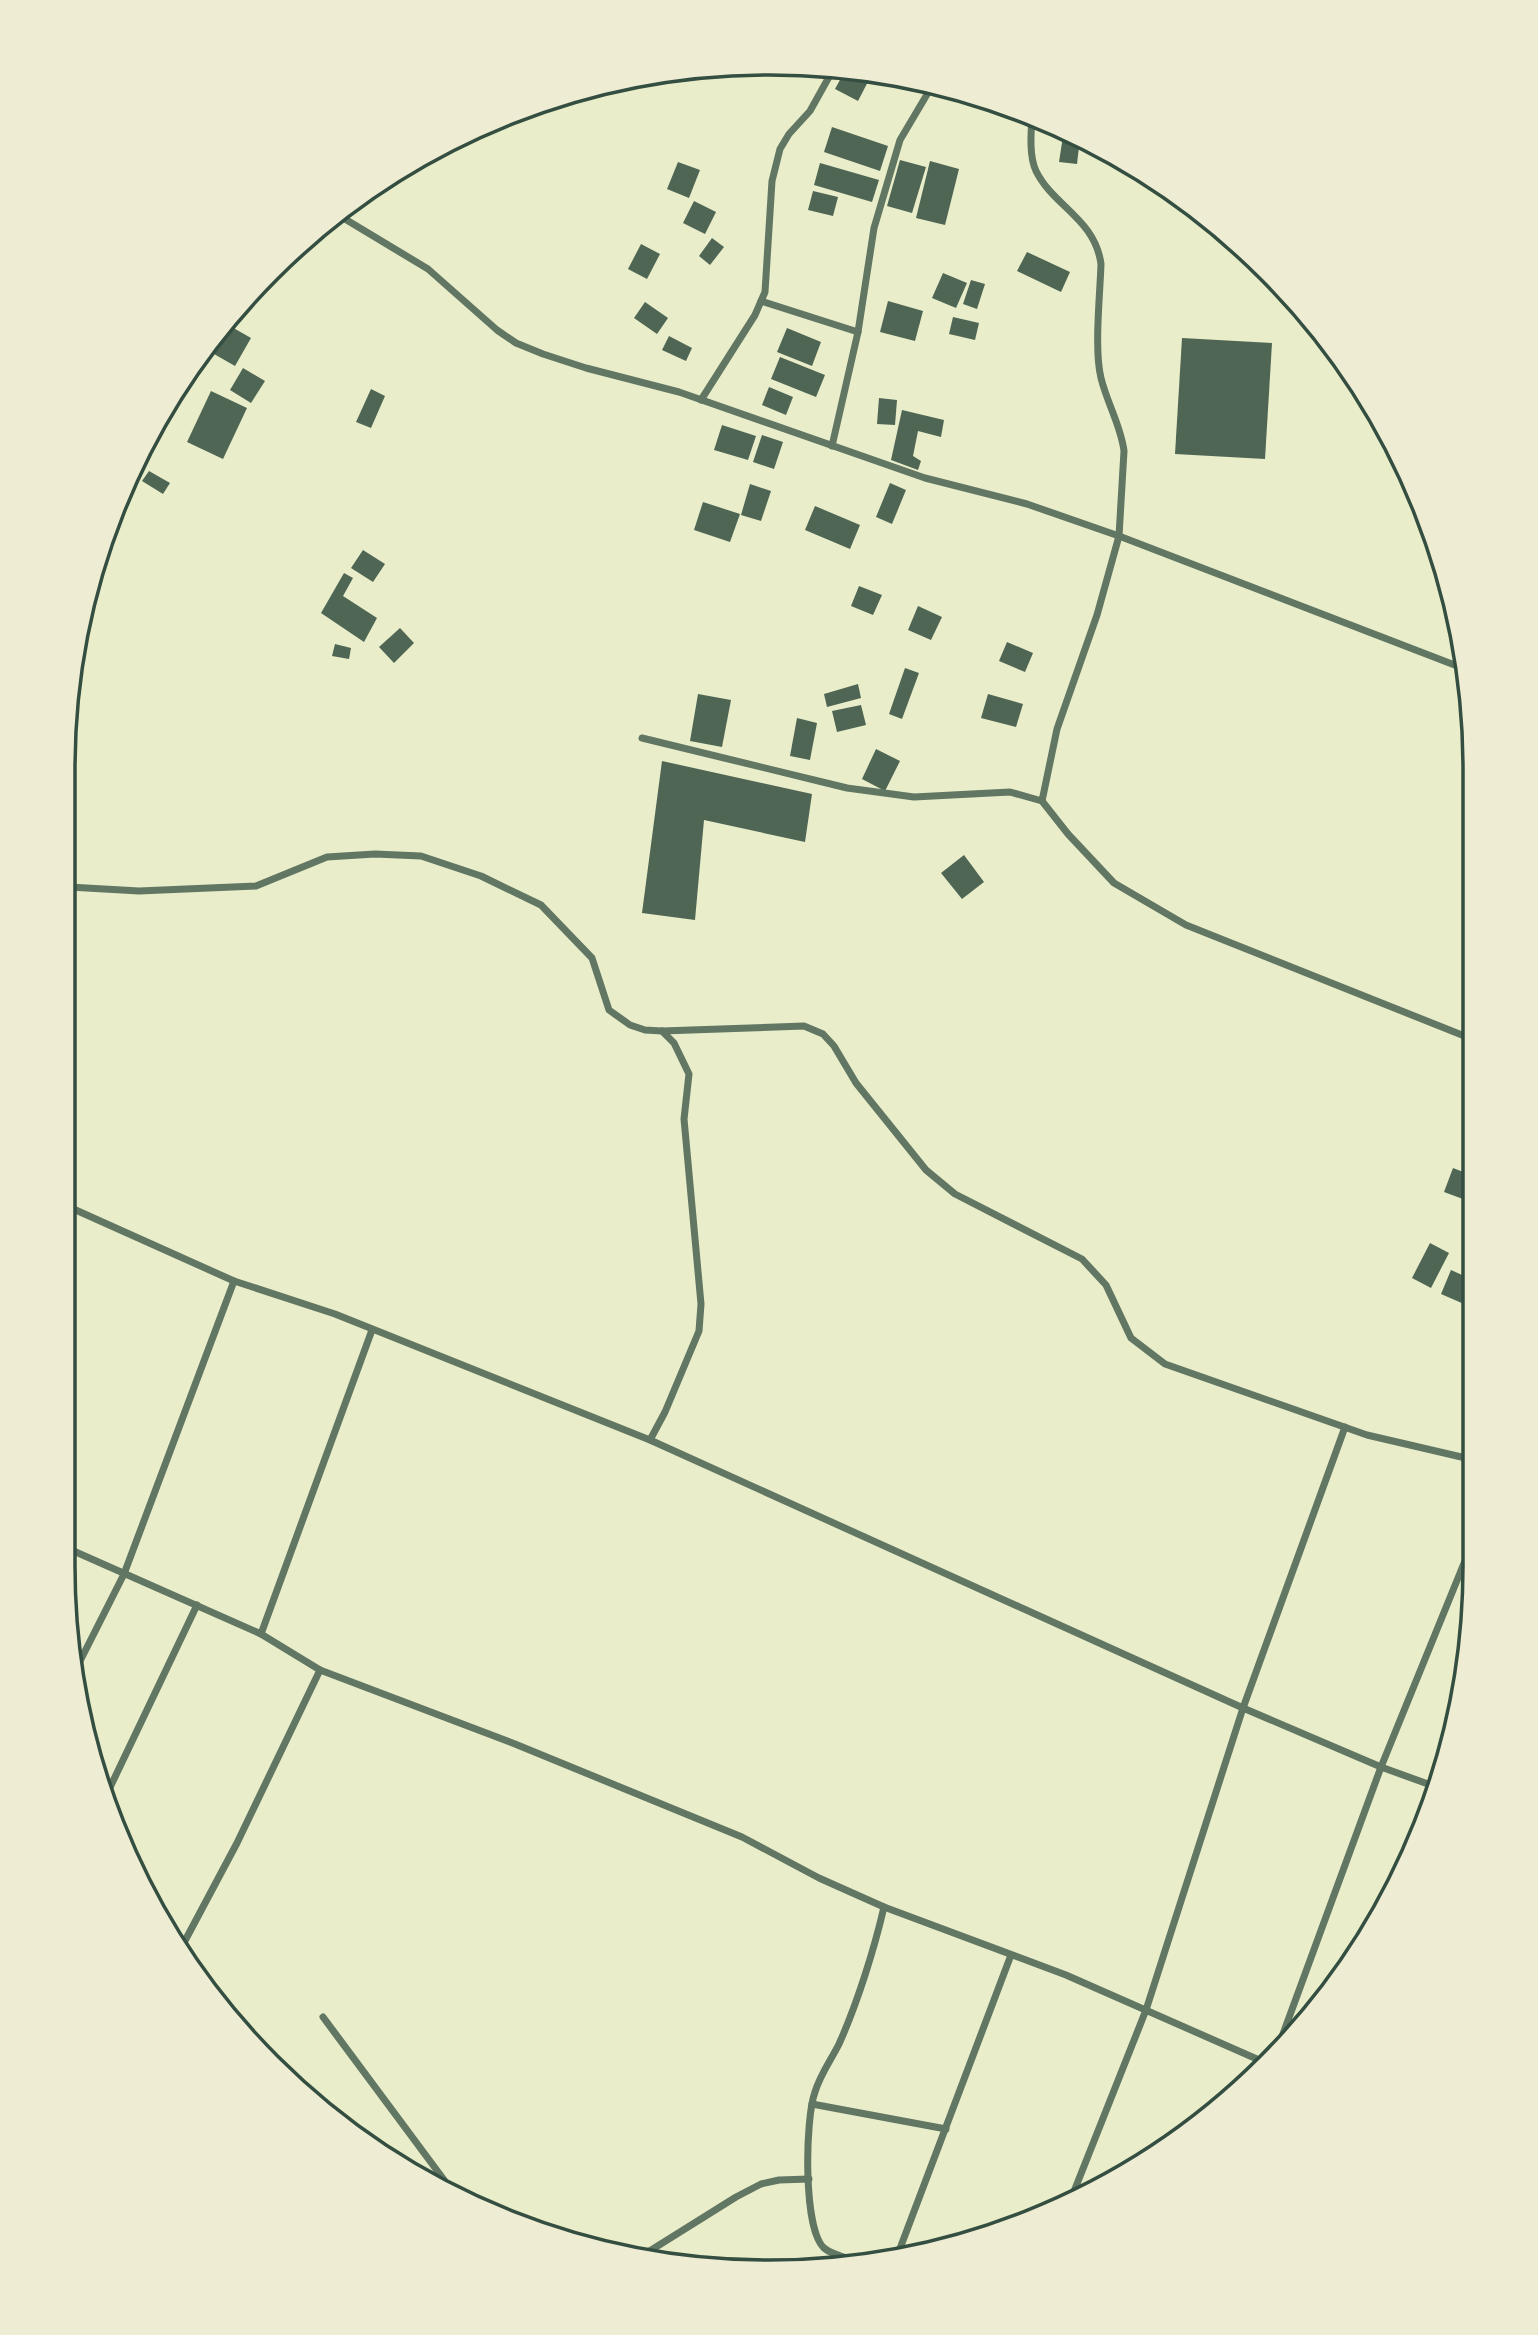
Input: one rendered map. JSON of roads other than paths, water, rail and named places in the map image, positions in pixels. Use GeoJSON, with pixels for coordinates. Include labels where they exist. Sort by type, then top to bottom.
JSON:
{"type":"FeatureCollection","features":[{"type":"Feature","properties":{"kind":"street"},"geometry":{"type":"LineString","coordinates":[[701,400],[755,315],[765,292],[772,181],[780,149],[789,134],[810,111],[828,78]]}},
{"type":"Feature","properties":{"kind":"street"},"geometry":{"type":"LineString","coordinates":[[832,446],[858,332],[874,228],[900,140],[927,94]]}},
{"type":"Feature","properties":{"kind":"street"},"geometry":{"type":"LineString","coordinates":[[1031,127],[1035,169],[1044,184],[1080,220],[1099,250],[1101,264],[1098,364],[1124,451],[1119,536],[1097,615],[1057,729],[1042,802]]}},
{"type":"Feature","properties":{"kind":"street"},"geometry":{"type":"LineString","coordinates":[[346,220],[428,268],[497,330],[516,343],[586,368],[701,400],[925,478],[1027,504],[1119,536],[1455,665]]}},
{"type":"Feature","properties":{"kind":"street"},"geometry":{"type":"LineString","coordinates":[[761,301],[858,332]]}},
{"type":"Feature","properties":{"kind":"street"},"geometry":{"type":"LineString","coordinates":[[642,738],[847,788],[914,797],[1010,792],[1042,802],[1114,883],[1186,925],[1463,1035]]}},
{"type":"Feature","properties":{"kind":"street"},"geometry":{"type":"LineString","coordinates":[[75,887],[139,891],[256,886],[327,857],[375,854],[421,856],[481,876],[541,905],[592,958],[609,1010],[630,1025],[645,1030],[662,1031],[804,1026],[823,1034],[834,1046],[856,1083],[926,1170],[955,1194],[1082,1259],[1106,1285],[1131,1338],[1165,1364],[1367,1435],[1463,1457]]}},
{"type":"Feature","properties":{"kind":"street"},"geometry":{"type":"LineString","coordinates":[[650,1440],[665,1412],[699,1331],[701,1304],[684,1119],[689,1074],[674,1043],[662,1031]]}},
{"type":"Feature","properties":{"kind":"street"},"geometry":{"type":"LineString","coordinates":[[75,1210],[234,1281],[335,1314],[650,1440],[1243,1709],[1428,1784]]}},
{"type":"Feature","properties":{"kind":"street"},"geometry":{"type":"LineString","coordinates":[[81,1659],[124,1574],[234,1281]]}},
{"type":"Feature","properties":{"kind":"street"},"geometry":{"type":"LineString","coordinates":[[261,1634],[372,1330]]}},
{"type":"Feature","properties":{"kind":"street"},"geometry":{"type":"LineString","coordinates":[[1075,2188],[1146,2010],[1243,1709],[1345,1427]]}},
{"type":"Feature","properties":{"kind":"street"},"geometry":{"type":"LineString","coordinates":[[75,1552],[261,1634],[320,1670],[515,1744],[742,1837],[819,1878],[884,1907],[1066,1975],[1258,2059]]}},
{"type":"Feature","properties":{"kind":"street"},"geometry":{"type":"LineString","coordinates":[[1284,2030],[1381,1767],[1463,1566]]}},
{"type":"Feature","properties":{"kind":"street"},"geometry":{"type":"LineString","coordinates":[[111,1785],[197,1605]]}},
{"type":"Feature","properties":{"kind":"street"},"geometry":{"type":"LineString","coordinates":[[185,1940],[237,1843],[320,1670]]}},
{"type":"Feature","properties":{"kind":"street"},"geometry":{"type":"LineString","coordinates":[[842,2256],[825,2249],[816,2237],[809,2204],[809,2120],[815,2092],[839,2042],[876,1942],[884,1907]]}},
{"type":"Feature","properties":{"kind":"street"},"geometry":{"type":"LineString","coordinates":[[901,2247],[1011,1955]]}},
{"type":"Feature","properties":{"kind":"street"},"geometry":{"type":"LineString","coordinates":[[323,2017],[442,2178]]}},
{"type":"Feature","properties":{"kind":"street"},"geometry":{"type":"LineString","coordinates":[[812,2104],[946,2129]]}},
{"type":"Feature","properties":{"kind":"street"},"geometry":{"type":"LineString","coordinates":[[652,2249],[761,2184],[779,2180],[809,2179]]}}]}
